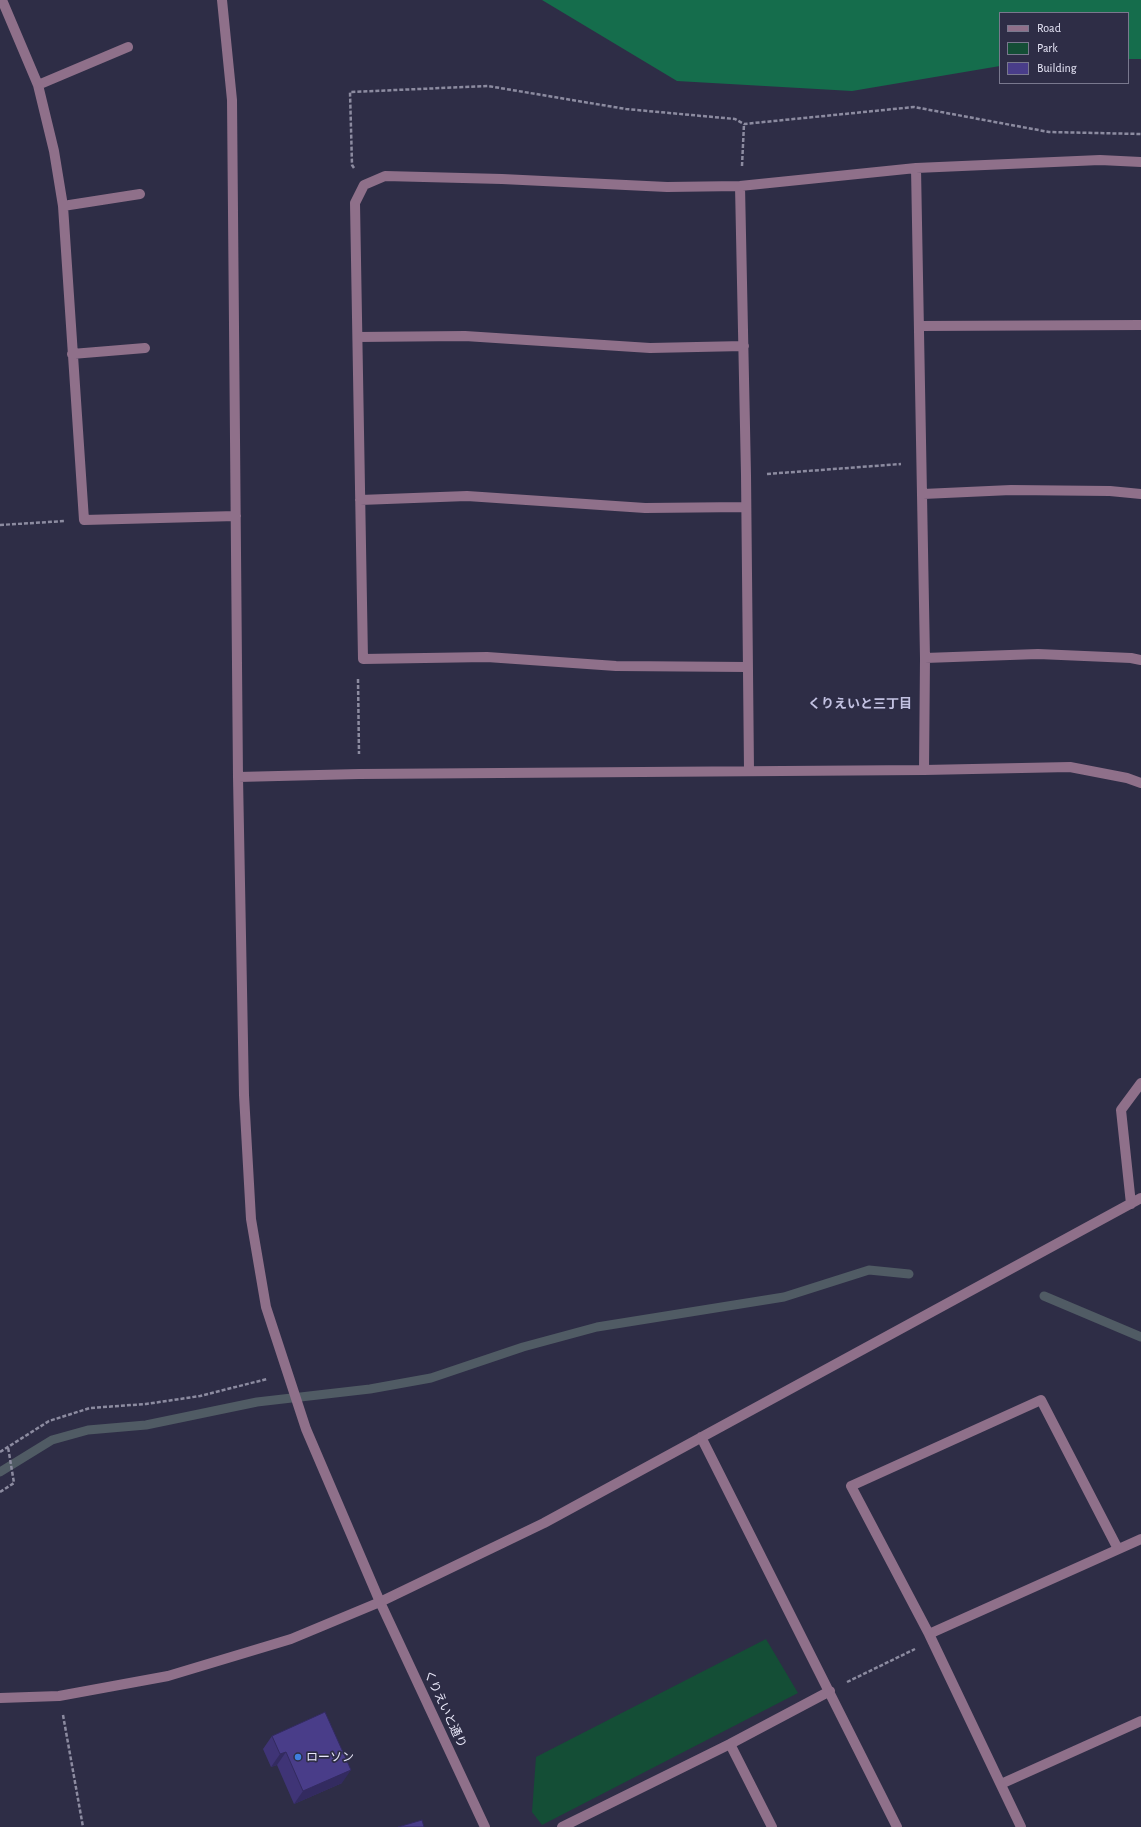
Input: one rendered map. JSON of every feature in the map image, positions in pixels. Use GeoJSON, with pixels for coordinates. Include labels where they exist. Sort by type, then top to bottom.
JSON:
{"type":"FeatureCollection","features":[{"type":"Feature","properties":{"kind":"street"},"geometry":{"type":"LineString","coordinates":[[2,0],[38,85],[54,151],[63,206],[84,520],[236,516]]}},
{"type":"Feature","properties":{"kind":"street","name":"くりえいと通り"},"geometry":{"type":"LineString","coordinates":[[222,0],[232,100],[238,777],[244,1095],[251,1219],[266,1307],[306,1429],[380,1602],[485,1827]]}},
{"type":"Feature","properties":{"kind":"street"},"geometry":{"type":"LineString","coordinates":[[38,85],[128,48]]}},
{"type":"Feature","properties":{"kind":"street"},"geometry":{"type":"LineString","coordinates":[[747,668],[616,666],[487,657],[363,659],[355,203],[364,186],[385,176],[502,179],[666,187],[740,186],[916,168],[1100,160],[1141,162]]}},
{"type":"Feature","properties":{"kind":"street"},"geometry":{"type":"LineString","coordinates":[[916,168],[926,658],[924,770]]}},
{"type":"Feature","properties":{"kind":"street"},"geometry":{"type":"LineString","coordinates":[[740,186],[746,476],[748,770]]}},
{"type":"Feature","properties":{"kind":"street"},"geometry":{"type":"LineString","coordinates":[[63,206],[140,194]]}},
{"type":"Feature","properties":{"kind":"street"},"geometry":{"type":"LineString","coordinates":[[920,326],[1141,326]]}},
{"type":"Feature","properties":{"kind":"street"},"geometry":{"type":"LineString","coordinates":[[358,337],[465,336],[650,348],[744,346]]}},
{"type":"Feature","properties":{"kind":"street"},"geometry":{"type":"LineString","coordinates":[[72,354],[145,348]]}},
{"type":"Feature","properties":{"kind":"street"},"geometry":{"type":"LineString","coordinates":[[923,494],[1011,490],[1110,491],[1141,494]]}},
{"type":"Feature","properties":{"kind":"street"},"geometry":{"type":"LineString","coordinates":[[360,500],[467,496],[644,508],[746,507]]}},
{"type":"Feature","properties":{"kind":"street"},"geometry":{"type":"LineString","coordinates":[[926,658],[1038,654],[1132,658],[1141,660]]}},
{"type":"Feature","properties":{"kind":"street"},"geometry":{"type":"LineString","coordinates":[[238,777],[359,774],[748,770],[924,770],[1070,767],[1127,778],[1141,783]]}},
{"type":"Feature","properties":{"kind":"street"},"geometry":{"type":"LineString","coordinates":[[1131,1204],[1122,1110],[1141,1082]]}},
{"type":"Feature","properties":{"kind":"street"},"geometry":{"type":"LineString","coordinates":[[0,1698],[59,1696],[168,1676],[291,1639],[380,1602],[544,1523],[1141,1198]]}},
{"type":"Feature","properties":{"kind":"street"},"geometry":{"type":"LineString","coordinates":[[1021,1827],[930,1638],[851,1486],[1041,1400],[1118,1549]]}},
{"type":"Feature","properties":{"kind":"street"},"geometry":{"type":"LineString","coordinates":[[701,1437],[830,1691],[897,1827]]}},
{"type":"Feature","properties":{"kind":"street"},"geometry":{"type":"LineString","coordinates":[[930,1638],[1141,1539]]}},
{"type":"Feature","properties":{"kind":"street"},"geometry":{"type":"LineString","coordinates":[[562,1827],[730,1744],[830,1691]]}},
{"type":"Feature","properties":{"kind":"street"},"geometry":{"type":"LineString","coordinates":[[1000,1784],[1141,1721]]}},
{"type":"Feature","properties":{"kind":"street"},"geometry":{"type":"LineString","coordinates":[[730,1744],[772,1827]]}},
{"type":"Feature","properties":{"kind":"path"},"geometry":{"type":"LineString","coordinates":[[364,186],[352,165],[350,92],[488,86],[626,109],[735,119],[744,124],[914,107],[1049,132],[1141,134]]}},
{"type":"Feature","properties":{"kind":"path"},"geometry":{"type":"LineString","coordinates":[[740,186],[744,124]]}},
{"type":"Feature","properties":{"kind":"path"},"geometry":{"type":"LineString","coordinates":[[746,476],[922,462]]}},
{"type":"Feature","properties":{"kind":"path"},"geometry":{"type":"LineString","coordinates":[[0,525],[84,520]]}},
{"type":"Feature","properties":{"kind":"path"},"geometry":{"type":"LineString","coordinates":[[359,774],[358,678],[363,659]]}},
{"type":"Feature","properties":{"kind":"path"},"geometry":{"type":"LineString","coordinates":[[0,1452],[49,1421],[90,1408],[146,1404],[200,1396],[287,1374]]}},
{"type":"Feature","properties":{"kind":"path"},"geometry":{"type":"LineString","coordinates":[[0,1492],[14,1483],[8,1448]]}},
{"type":"Feature","properties":{"kind":"path"},"geometry":{"type":"LineString","coordinates":[[830,1691],[930,1638]]}},
{"type":"Feature","properties":{"kind":"path"},"geometry":{"type":"LineString","coordinates":[[59,1696],[83,1827]]}},
{"type":"Feature","properties":{"kind":"green space"},"geometry":{"type":"Polygon","coordinates":[[[542,0],[1141,0],[1141,59],[1129,59],[1129,12],[999,12],[999,66],[852,91],[677,81],[542,0]]]}},
{"type":"Feature","properties":{"kind":"green space"},"geometry":{"type":"Polygon","coordinates":[[[766,1639],[798,1693],[542,1825],[532,1812],[536,1757],[766,1639]]]}},
{"type":"Feature","properties":{"kind":"building","name":"ローソン"},"geometry":{"type":"Polygon","coordinates":[[[325,1712],[351,1770],[303,1791],[286,1752],[280,1754],[272,1736],[325,1712]]]}},
{"type":"Feature","properties":{"kind":"building"},"geometry":{"type":"Polygon","coordinates":[[[422,1820],[424,1827],[398,1827],[422,1820]]]}},
{"type":"Feature","properties":{"kind":"waterway"},"geometry":{"type":"LineString","coordinates":[[0,1472],[52,1440],[88,1430],[146,1425],[257,1402],[370,1389],[431,1378],[523,1347],[597,1327],[784,1297],[869,1270],[909,1274]]}},
{"type":"Feature","properties":{"kind":"waterway"},"geometry":{"type":"LineString","coordinates":[[1044,1296],[1141,1337]]}},
{"type":"Feature","properties":{"kind":"place","name":"ローソン"},"geometry":{"type":"Point","coordinates":[298,1757]}},
{"type":"Feature","properties":{"kind":"district","name":"くりえいと三丁目"},"geometry":{"type":"Point","coordinates":[860,704]}}]}
